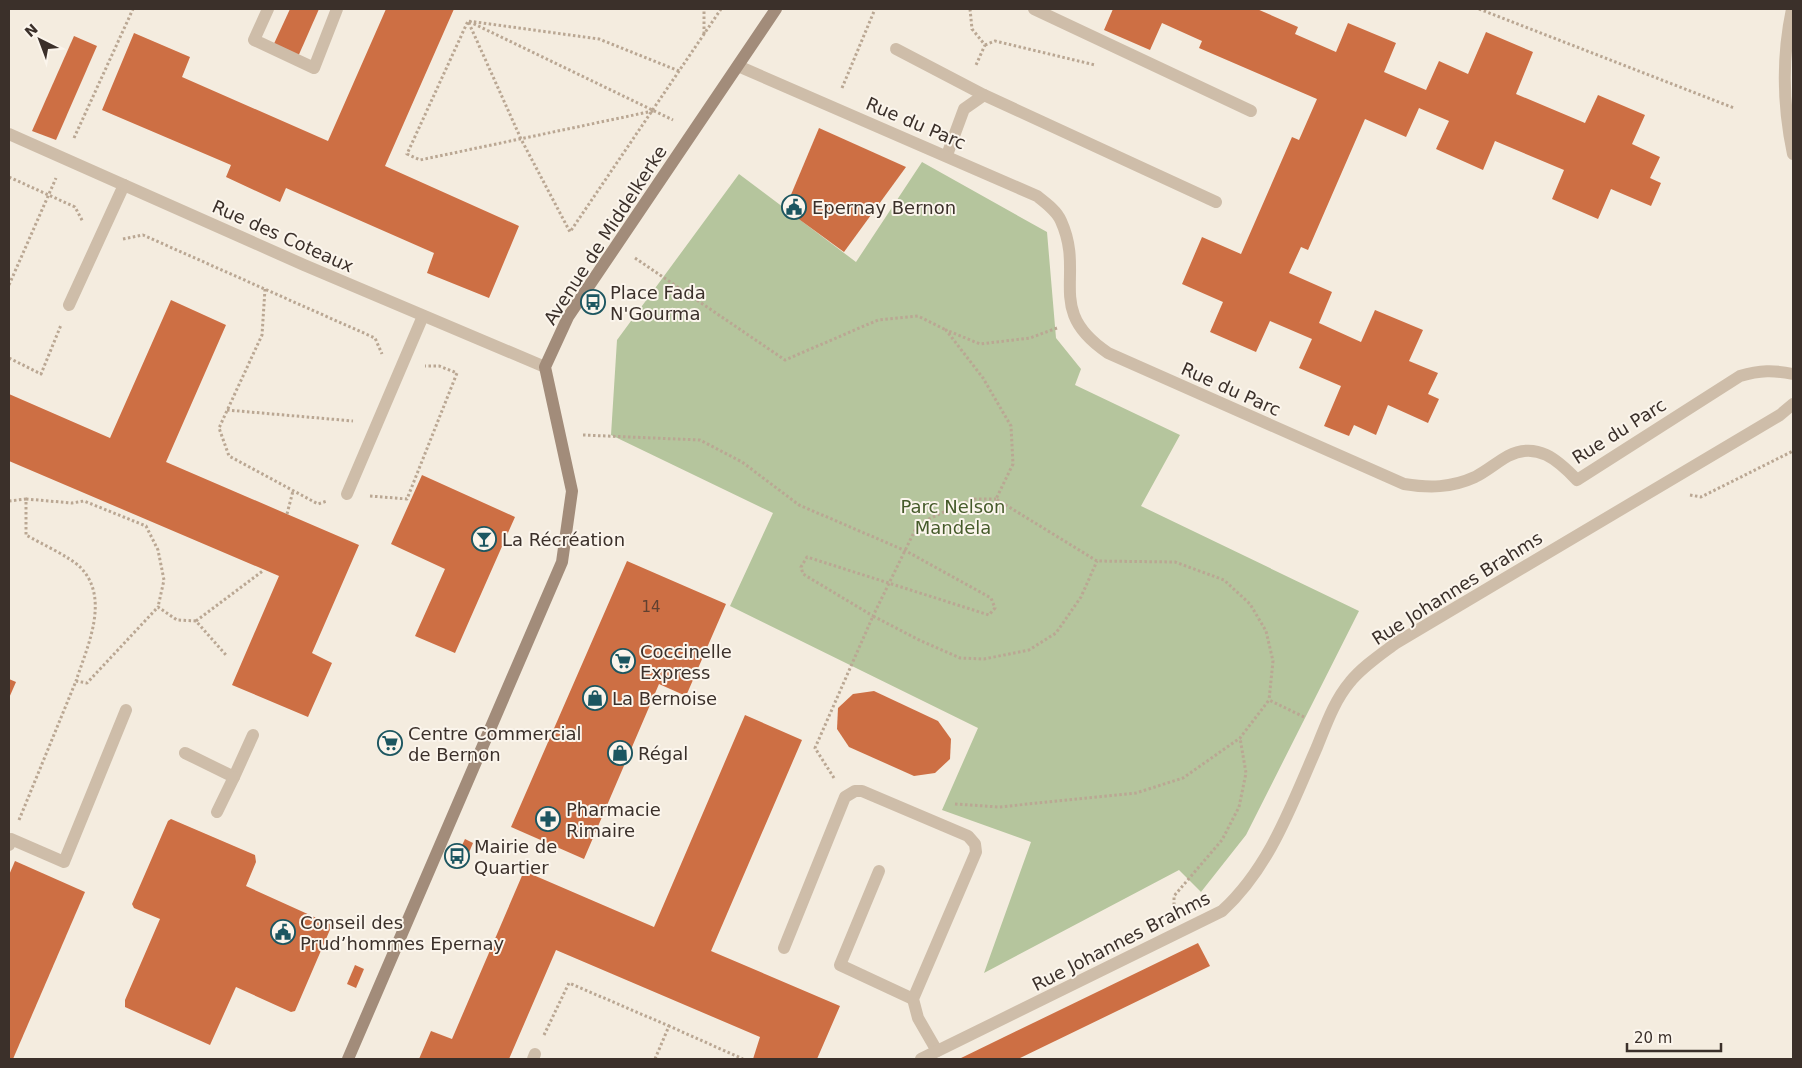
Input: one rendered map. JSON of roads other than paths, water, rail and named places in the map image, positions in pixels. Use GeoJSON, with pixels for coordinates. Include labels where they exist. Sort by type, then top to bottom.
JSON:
{"type":"FeatureCollection","features":[{"type":"Feature","properties":{"kind":"street"},"geometry":{"type":"LineString","coordinates":[[268,9],[254,40],[314,68],[337,9]]}},
{"type":"Feature","properties":{"kind":"street","name":"Avenue de Middelkerke"},"geometry":{"type":"LineString","coordinates":[[545,367],[568,317],[776,9]]}},
{"type":"Feature","properties":{"kind":"street"},"geometry":{"type":"LineString","coordinates":[[1034,9],[1251,111]]}},
{"type":"Feature","properties":{"kind":"street"},"geometry":{"type":"LineString","coordinates":[[1792,9],[1786,82],[1787,126],[1793,154]]}},
{"type":"Feature","properties":{"kind":"street"},"geometry":{"type":"LineString","coordinates":[[896,49],[984,95],[1216,202]]}},
{"type":"Feature","properties":{"kind":"street","name":"Rue du Parc"},"geometry":{"type":"LineString","coordinates":[[738,66],[1038,196],[1060,219],[1067,237],[1070,298],[1075,320],[1093,343],[1108,353],[1404,484],[1430,488],[1451,485],[1475,477],[1510,455],[1530,450],[1544,452],[1559,462],[1577,480],[1740,376],[1759,370],[1775,370],[1793,374]]}},
{"type":"Feature","properties":{"kind":"street"},"geometry":{"type":"LineString","coordinates":[[946,155],[964,109],[984,95]]}},
{"type":"Feature","properties":{"kind":"street","name":"Rue des Coteaux"},"geometry":{"type":"LineString","coordinates":[[9,134],[423,316],[545,367]]}},
{"type":"Feature","properties":{"kind":"street"},"geometry":{"type":"LineString","coordinates":[[69,305],[124,185]]}},
{"type":"Feature","properties":{"kind":"street"},"geometry":{"type":"LineString","coordinates":[[346,494],[423,316]]}},
{"type":"Feature","properties":{"kind":"street"},"geometry":{"type":"LineString","coordinates":[[348,1059],[562,562],[572,491],[545,367]]}},
{"type":"Feature","properties":{"kind":"street","name":"Rue Johannes Brahms"},"geometry":{"type":"LineString","coordinates":[[921,1059],[1222,911],[1239,896],[1255,875],[1279,835],[1336,703],[1350,682],[1370,663],[1396,643],[1780,415],[1793,404]]}},
{"type":"Feature","properties":{"kind":"street"},"geometry":{"type":"LineString","coordinates":[[10,842],[64,862],[126,710]]}},
{"type":"Feature","properties":{"kind":"street"},"geometry":{"type":"LineString","coordinates":[[217,812],[253,735]]}},
{"type":"Feature","properties":{"kind":"street"},"geometry":{"type":"LineString","coordinates":[[185,753],[234,777]]}},
{"type":"Feature","properties":{"kind":"street"},"geometry":{"type":"LineString","coordinates":[[784,948],[846,797],[854,791],[862,791],[968,836],[975,844],[976,852],[913,999],[918,1018],[937,1052]]}},
{"type":"Feature","properties":{"kind":"street"},"geometry":{"type":"LineString","coordinates":[[879,870],[840,965],[913,999]]}},
{"type":"Feature","properties":{"kind":"place","name":"Epernay Bernon"},"geometry":{"type":"Point","coordinates":[794,207]}},
{"type":"Feature","properties":{"kind":"place","name":"Place Fada N'Gourma"},"geometry":{"type":"Point","coordinates":[593,302]}},
{"type":"Feature","properties":{"kind":"place","name":"La Récréation"},"geometry":{"type":"Point","coordinates":[484,539]}},
{"type":"Feature","properties":{"kind":"place","name":"Coccinelle Express"},"geometry":{"type":"Point","coordinates":[623,661]}},
{"type":"Feature","properties":{"kind":"place","name":"La Bernoise"},"geometry":{"type":"Point","coordinates":[595,698]}},
{"type":"Feature","properties":{"kind":"place","name":"Centre Commercial de Bernon"},"geometry":{"type":"Point","coordinates":[390,743]}},
{"type":"Feature","properties":{"kind":"place","name":"Régal"},"geometry":{"type":"Point","coordinates":[620,753]}},
{"type":"Feature","properties":{"kind":"place","name":"Pharmacie Rimaire"},"geometry":{"type":"Point","coordinates":[548,819]}},
{"type":"Feature","properties":{"kind":"place","name":"Mairie de Quartier"},"geometry":{"type":"Point","coordinates":[457,856]}},
{"type":"Feature","properties":{"kind":"place","name":"Conseil des Prud’hommes Epernay"},"geometry":{"type":"Point","coordinates":[283,932]}},
{"type":"Feature","properties":{"kind":"park label","name":"Parc Nelson Mandela"},"geometry":{"type":"Point","coordinates":[953,516]}}]}
